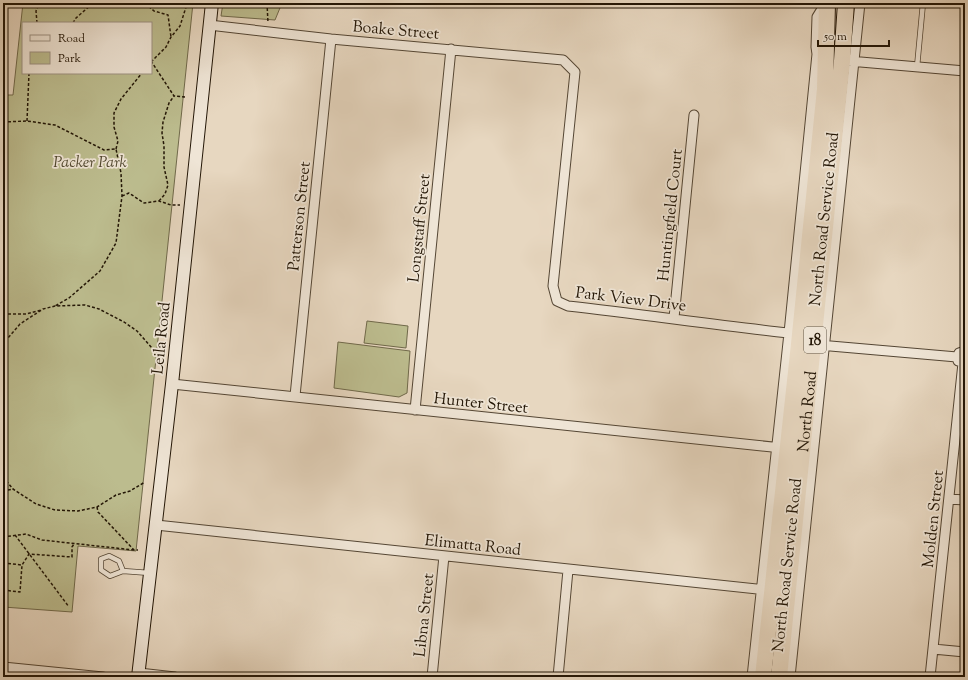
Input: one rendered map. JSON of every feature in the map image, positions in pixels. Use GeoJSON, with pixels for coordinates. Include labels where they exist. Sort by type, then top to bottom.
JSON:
{"type":"FeatureCollection","features":[{"type":"Feature","properties":{"kind":"highway","name":"North Road"},"geometry":{"type":"LineString","coordinates":[[779,677],[774,591],[782,448],[807,342],[827,40],[826,3]]}},
{"type":"Feature","properties":{"kind":"highway","name":"North Road"},"geometry":{"type":"LineString","coordinates":[[763,677],[807,342],[848,61],[846,3]]}},
{"type":"Feature","properties":{"kind":"street","name":"North Road"},"geometry":{"type":"LineString","coordinates":[[817,54],[817,18],[826,3]]}},
{"type":"Feature","properties":{"kind":"street"},"geometry":{"type":"LineString","coordinates":[[860,3],[848,61],[965,70]]}},
{"type":"Feature","properties":{"kind":"street","name":"Leila Road"},"geometry":{"type":"LineString","coordinates":[[139,675],[172,384],[211,4]]}},
{"type":"Feature","properties":{"kind":"street","name":"Boake Street"},"geometry":{"type":"LineString","coordinates":[[209,26],[331,39],[563,60],[575,72]]}},
{"type":"Feature","properties":{"kind":"street","name":"Patterson Street"},"geometry":{"type":"LineString","coordinates":[[295,396],[331,39]]}},
{"type":"Feature","properties":{"kind":"street","name":"North Road Service Road"},"geometry":{"type":"LineString","coordinates":[[790,677],[807,342],[817,54],[827,40]]}},
{"type":"Feature","properties":{"kind":"street","name":"Longstaff Street"},"geometry":{"type":"LineString","coordinates":[[415,410],[451,49]]}},
{"type":"Feature","properties":{"kind":"street","name":"Park View Drive"},"geometry":{"type":"LineString","coordinates":[[575,72],[553,286],[557,301],[568,306],[674,318],[807,342],[963,357]]}},
{"type":"Feature","properties":{"kind":"street","name":"Huntingfield Court"},"geometry":{"type":"LineString","coordinates":[[674,318],[694,115]]}},
{"type":"Feature","properties":{"kind":"street","name":"Molden Street"},"geometry":{"type":"LineString","coordinates":[[930,677],[965,346]]}},
{"type":"Feature","properties":{"kind":"street","name":"Hunter Street"},"geometry":{"type":"LineString","coordinates":[[172,384],[782,448]]}},
{"type":"Feature","properties":{"kind":"street"},"geometry":{"type":"LineString","coordinates":[[949,499],[965,500]]}},
{"type":"Feature","properties":{"kind":"street","name":"Elimatta Road"},"geometry":{"type":"LineString","coordinates":[[156,525],[774,591]]}},
{"type":"Feature","properties":{"kind":"street","name":"Libna Street"},"geometry":{"type":"LineString","coordinates":[[432,677],[444,556]]}},
{"type":"Feature","properties":{"kind":"street"},"geometry":{"type":"LineString","coordinates":[[558,677],[568,570]]}},
{"type":"Feature","properties":{"kind":"street","name":"North Road Service Road"},"geometry":{"type":"LineString","coordinates":[[752,677],[774,591]]}},
{"type":"Feature","properties":{"kind":"street"},"geometry":{"type":"LineString","coordinates":[[933,649],[965,652]]}},
{"type":"Feature","properties":{"kind":"street"},"geometry":{"type":"LineString","coordinates":[[3,667],[103,677]]}},
{"type":"Feature","properties":{"kind":"street"},"geometry":{"type":"LineString","coordinates":[[139,675],[175,677]]}},
{"type":"Feature","properties":{"kind":"lane"},"geometry":{"type":"LineString","coordinates":[[917,67],[923,3]]}},
{"type":"Feature","properties":{"kind":"lane"},"geometry":{"type":"LineString","coordinates":[[123,571],[120,561],[109,556],[101,559],[101,570],[110,576],[123,571],[150,573]]}},
{"type":"Feature","properties":{"kind":"path"},"geometry":{"type":"LineString","coordinates":[[37,22],[36,11],[38,3]]}},
{"type":"Feature","properties":{"kind":"path"},"geometry":{"type":"LineString","coordinates":[[74,22],[93,3]]}},
{"type":"Feature","properties":{"kind":"path"},"geometry":{"type":"LineString","coordinates":[[145,3],[154,11],[168,16],[171,37]]}},
{"type":"Feature","properties":{"kind":"path"},"geometry":{"type":"LineString","coordinates":[[267,3],[269,20],[267,32]]}},
{"type":"Feature","properties":{"kind":"path"},"geometry":{"type":"LineString","coordinates":[[152,61],[166,47],[171,37],[180,26],[186,7],[192,4],[211,4]]}},
{"type":"Feature","properties":{"kind":"path"},"geometry":{"type":"LineString","coordinates":[[152,63],[174,96]]}},
{"type":"Feature","properties":{"kind":"path"},"geometry":{"type":"LineString","coordinates":[[27,121],[29,74]]}},
{"type":"Feature","properties":{"kind":"path"},"geometry":{"type":"LineString","coordinates":[[3,314],[26,314],[54,306],[69,298],[100,271],[116,243],[122,196],[121,173],[116,149],[118,141],[114,127],[114,113],[121,99],[141,74]]}},
{"type":"Feature","properties":{"kind":"path"},"geometry":{"type":"LineString","coordinates":[[158,202],[165,194],[168,185],[164,167],[164,146],[162,133],[163,122],[169,103],[174,96]]}},
{"type":"Feature","properties":{"kind":"path"},"geometry":{"type":"LineString","coordinates":[[174,96],[185,97]]}},
{"type":"Feature","properties":{"kind":"path"},"geometry":{"type":"LineString","coordinates":[[3,122],[27,121],[54,125],[104,150],[116,149]]}},
{"type":"Feature","properties":{"kind":"path"},"geometry":{"type":"LineString","coordinates":[[122,196],[129,193],[144,203],[158,202],[171,205],[191,205]]}},
{"type":"Feature","properties":{"kind":"path"},"geometry":{"type":"LineString","coordinates":[[54,306],[85,305],[99,309],[124,322],[137,331],[158,355]]}},
{"type":"Feature","properties":{"kind":"path"},"geometry":{"type":"LineString","coordinates":[[3,346],[20,324],[43,309]]}},
{"type":"Feature","properties":{"kind":"path"},"geometry":{"type":"LineString","coordinates":[[3,477],[13,489],[36,504],[55,510],[78,511],[97,507],[116,495],[145,482]]}},
{"type":"Feature","properties":{"kind":"path"},"geometry":{"type":"LineString","coordinates":[[3,491],[13,489]]}},
{"type":"Feature","properties":{"kind":"path"},"geometry":{"type":"LineString","coordinates":[[97,507],[98,512],[134,550]]}},
{"type":"Feature","properties":{"kind":"path"},"geometry":{"type":"LineString","coordinates":[[3,537],[26,534],[42,540],[138,550]]}},
{"type":"Feature","properties":{"kind":"path"},"geometry":{"type":"LineString","coordinates":[[15,535],[69,607]]}},
{"type":"Feature","properties":{"kind":"path"},"geometry":{"type":"LineString","coordinates":[[29,554],[72,557],[72,547],[74,544]]}},
{"type":"Feature","properties":{"kind":"path"},"geometry":{"type":"LineString","coordinates":[[3,590],[20,592],[22,565],[29,554]]}},
{"type":"Feature","properties":{"kind":"path"},"geometry":{"type":"LineString","coordinates":[[3,564],[22,565]]}},
{"type":"Feature","properties":{"kind":"green space","name":"Packer Park"},"geometry":{"type":"Polygon","coordinates":[[[23,3],[193,3],[136,551],[78,546],[72,612],[3,607],[3,95],[13,95],[23,3]]]}},
{"type":"Feature","properties":{"kind":"green space"},"geometry":{"type":"Polygon","coordinates":[[[223,3],[282,3],[275,20],[221,16],[223,3]]]}},
{"type":"Feature","properties":{"kind":"green space"},"geometry":{"type":"Polygon","coordinates":[[[367,321],[408,326],[406,348],[364,343],[367,321]]]}},
{"type":"Feature","properties":{"kind":"green space"},"geometry":{"type":"Polygon","coordinates":[[[338,342],[410,351],[407,393],[399,397],[334,388],[338,342]]]}}]}
